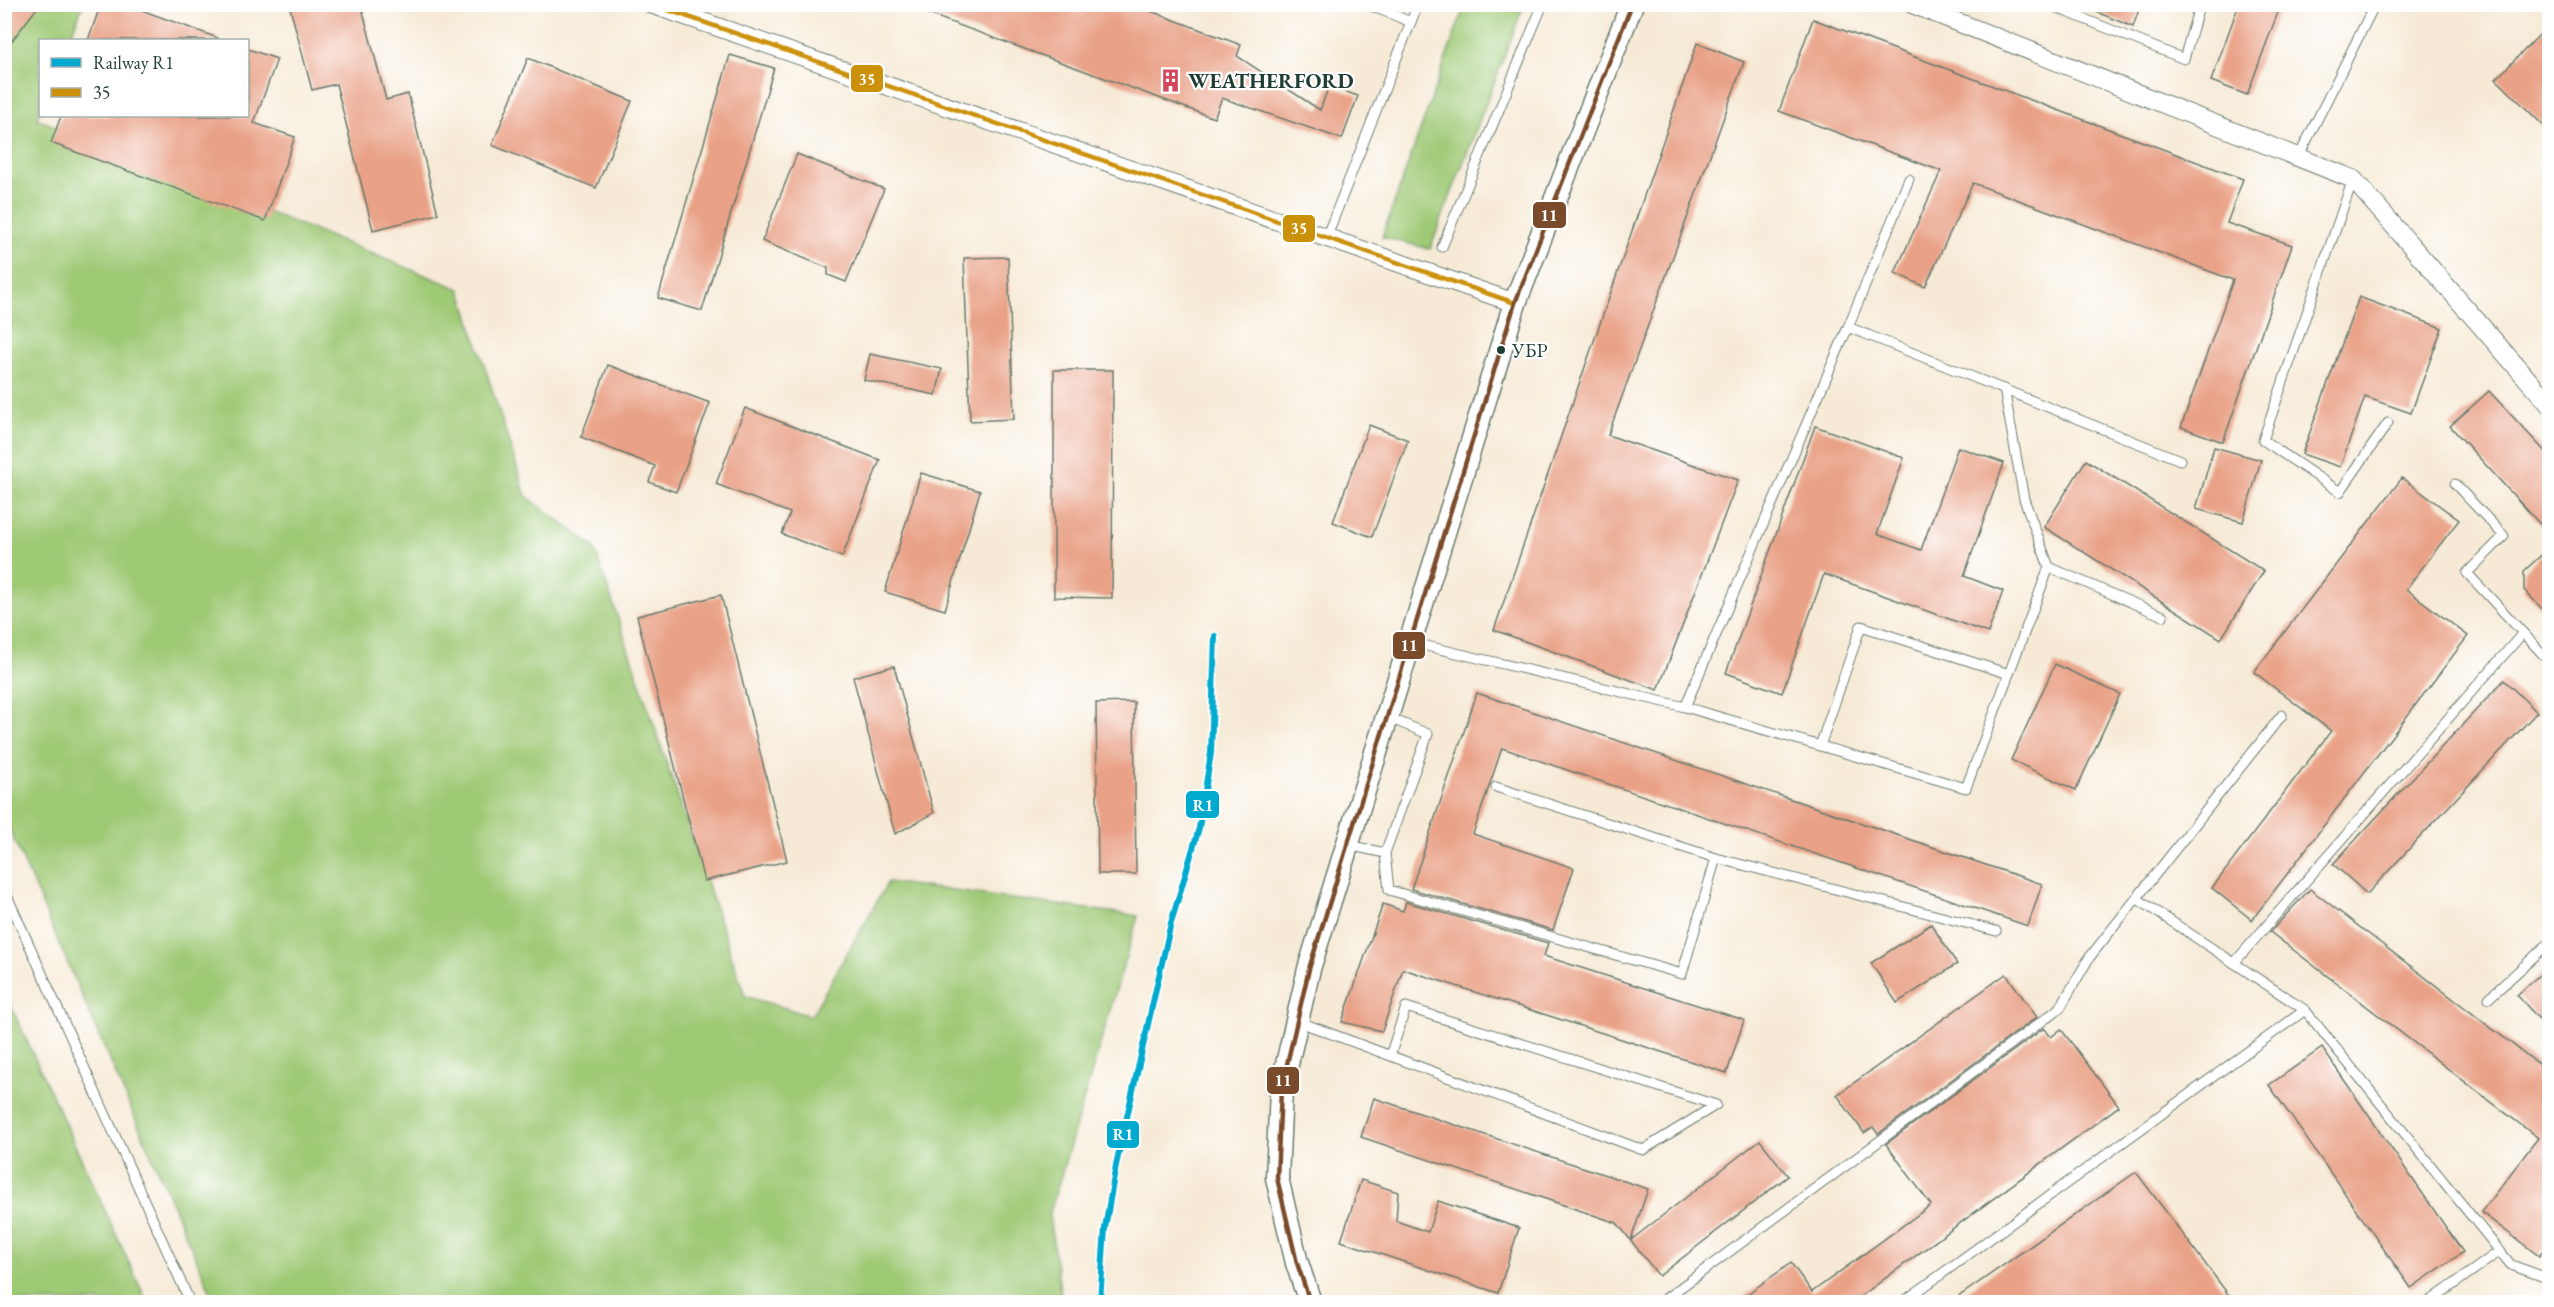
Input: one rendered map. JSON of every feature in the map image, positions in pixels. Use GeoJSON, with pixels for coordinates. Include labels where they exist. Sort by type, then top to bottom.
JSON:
{"type":"FeatureCollection","features":[{"type":"Feature","properties":{"kind":"street"},"geometry":{"type":"LineString","coordinates":[[651,4],[1515,303]]}},
{"type":"Feature","properties":{"kind":"street"},"geometry":{"type":"LineString","coordinates":[[1310,1302],[1297,1263],[1277,1178],[1281,1090],[1309,969],[1515,303],[1632,4]]}},
{"type":"Feature","properties":{"kind":"street"},"geometry":{"type":"LineString","coordinates":[[1912,4],[2353,179],[2550,405]]}},
{"type":"Feature","properties":{"kind":"lane"},"geometry":{"type":"LineString","coordinates":[[1366,4],[1411,22]]}},
{"type":"Feature","properties":{"kind":"lane"},"geometry":{"type":"LineString","coordinates":[[1326,238],[1418,4]]}},
{"type":"Feature","properties":{"kind":"lane"},"geometry":{"type":"LineString","coordinates":[[1442,247],[1543,4]]}},
{"type":"Feature","properties":{"kind":"lane"},"geometry":{"type":"LineString","coordinates":[[2047,4],[2184,59],[2198,10]]}},
{"type":"Feature","properties":{"kind":"lane"},"geometry":{"type":"LineString","coordinates":[[2298,158],[2375,4]]}},
{"type":"Feature","properties":{"kind":"lane"},"geometry":{"type":"LineString","coordinates":[[1685,707],[1909,179]]}},
{"type":"Feature","properties":{"kind":"lane"},"geometry":{"type":"LineString","coordinates":[[2353,179],[2263,440],[2340,492],[2388,423]]}},
{"type":"Feature","properties":{"kind":"lane"},"geometry":{"type":"LineString","coordinates":[[1848,327],[2180,460]]}},
{"type":"Feature","properties":{"kind":"lane"},"geometry":{"type":"LineString","coordinates":[[1410,642],[1685,707],[1966,788],[2049,567],[2024,499],[2004,389]]}},
{"type":"Feature","properties":{"kind":"lane"},"geometry":{"type":"LineString","coordinates":[[2455,484],[2504,536],[2467,573],[2550,662]]}},
{"type":"Feature","properties":{"kind":"lane"},"geometry":{"type":"LineString","coordinates":[[2049,567],[2163,616]]}},
{"type":"Feature","properties":{"kind":"lane"},"geometry":{"type":"LineString","coordinates":[[1820,746],[1861,626],[2009,674]]}},
{"type":"Feature","properties":{"kind":"lane"},"geometry":{"type":"LineString","coordinates":[[2234,963],[2523,633]]}},
{"type":"Feature","properties":{"kind":"lane"},"geometry":{"type":"LineString","coordinates":[[1661,1302],[2060,1008],[2089,958],[2282,715]]}},
{"type":"Feature","properties":{"kind":"lane"},"geometry":{"type":"LineString","coordinates":[[1387,717],[1428,734],[1384,853],[1389,890],[1682,974],[1716,858]]}},
{"type":"Feature","properties":{"kind":"lane"},"geometry":{"type":"LineString","coordinates":[[1496,787],[1716,858],[1996,931]]}},
{"type":"Feature","properties":{"kind":"lane"},"geometry":{"type":"LineString","coordinates":[[1348,845],[1384,853]]}},
{"type":"Feature","properties":{"kind":"lane"},"geometry":{"type":"LineString","coordinates":[[4,889],[190,1302]]}},
{"type":"Feature","properties":{"kind":"lane"},"geometry":{"type":"LineString","coordinates":[[2136,898],[2305,1010],[2511,1265],[2550,1279]]}},
{"type":"Feature","properties":{"kind":"lane"},"geometry":{"type":"LineString","coordinates":[[2489,998],[2550,942]]}},
{"type":"Feature","properties":{"kind":"lane"},"geometry":{"type":"LineString","coordinates":[[1297,1022],[1643,1150],[1716,1105],[1406,1007],[1390,1056]]}},
{"type":"Feature","properties":{"kind":"lane"},"geometry":{"type":"LineString","coordinates":[[1903,1302],[2305,1010]]}},
{"type":"Feature","properties":{"kind":"lane"},"geometry":{"type":"LineString","coordinates":[[2429,1302],[2500,1251]]}},
{"type":"Feature","properties":{"kind":"green space"},"geometry":{"type":"Polygon","coordinates":[[[4,5],[83,5],[69,39],[39,39],[39,113],[37,119],[460,289],[526,496],[594,547],[745,996],[811,1016],[888,882],[1138,916],[1049,1216],[1062,1302],[215,1302],[5,819],[4,5]]]}},
{"type":"Feature","properties":{"kind":"green space"},"geometry":{"type":"Polygon","coordinates":[[[1465,5],[1524,5],[1430,249],[1382,237],[1465,5]]]}},
{"type":"Feature","properties":{"kind":"green space"},"geometry":{"type":"Polygon","coordinates":[[[5,993],[147,1302],[5,1302],[5,993]]]}},
{"type":"Feature","properties":{"kind":"building"},"geometry":{"type":"Polygon","coordinates":[[[4,4],[40,4],[4,51],[4,4]]]}},
{"type":"Feature","properties":{"kind":"building"},"geometry":{"type":"Polygon","coordinates":[[[101,4],[125,4],[218,38],[218,39],[88,39],[101,4]]]}},
{"type":"Feature","properties":{"kind":"building"},"geometry":{"type":"Polygon","coordinates":[[[289,4],[361,4],[386,100],[408,94],[438,214],[373,230],[336,84],[312,90],[289,4]]]}},
{"type":"Feature","properties":{"kind":"building","name":"WEATHERFORD"},"geometry":{"type":"Polygon","coordinates":[[[909,4],[1132,4],[1241,45],[1237,56],[1320,110],[1329,86],[1358,96],[1342,139],[1222,98],[1214,118],[909,7],[909,4]]]}},
{"type":"Feature","properties":{"kind":"building"},"geometry":{"type":"Polygon","coordinates":[[[2077,4],[2141,4],[2133,27],[2077,4]]]}},
{"type":"Feature","properties":{"kind":"building"},"geometry":{"type":"Polygon","coordinates":[[[2239,4],[2281,4],[2247,95],[2211,81],[2239,4]]]}},
{"type":"Feature","properties":{"kind":"building"},"geometry":{"type":"Polygon","coordinates":[[[1813,19],[2243,179],[2227,223],[2292,245],[2223,442],[2181,427],[2233,280],[1973,183],[1925,287],[1895,273],[1941,171],[1779,111],[1813,19]]]}},
{"type":"Feature","properties":{"kind":"building"},"geometry":{"type":"Polygon","coordinates":[[[2550,24],[2550,132],[2496,79],[2550,24]]]}},
{"type":"Feature","properties":{"kind":"building"},"geometry":{"type":"Polygon","coordinates":[[[1697,43],[1744,62],[1608,435],[1738,480],[1658,690],[1494,630],[1697,43]]]}},
{"type":"Feature","properties":{"kind":"building"},"geometry":{"type":"Polygon","coordinates":[[[249,49],[277,59],[254,123],[295,137],[265,221],[51,143],[61,117],[249,117],[249,49]]]}},
{"type":"Feature","properties":{"kind":"building"},"geometry":{"type":"Polygon","coordinates":[[[730,55],[774,68],[702,311],[658,298],[730,55]]]}},
{"type":"Feature","properties":{"kind":"building"},"geometry":{"type":"Polygon","coordinates":[[[528,58],[632,101],[596,188],[492,145],[528,58]]]}},
{"type":"Feature","properties":{"kind":"building"},"geometry":{"type":"Polygon","coordinates":[[[797,154],[884,189],[846,282],[828,275],[828,268],[762,241],[797,154]]]}},
{"type":"Feature","properties":{"kind":"building"},"geometry":{"type":"Polygon","coordinates":[[[1008,257],[1014,419],[970,421],[964,258],[1008,257]]]}},
{"type":"Feature","properties":{"kind":"building"},"geometry":{"type":"Polygon","coordinates":[[[2359,297],[2442,328],[2411,413],[2365,397],[2340,467],[2302,454],[2359,297]]]}},
{"type":"Feature","properties":{"kind":"building"},"geometry":{"type":"Polygon","coordinates":[[[870,354],[942,369],[936,395],[864,380],[870,354]]]}},
{"type":"Feature","properties":{"kind":"building"},"geometry":{"type":"Polygon","coordinates":[[[608,365],[710,403],[676,492],[649,482],[655,466],[581,437],[608,365]]]}},
{"type":"Feature","properties":{"kind":"building"},"geometry":{"type":"Polygon","coordinates":[[[1054,370],[1113,370],[1112,598],[1054,597],[1054,370]]]}},
{"type":"Feature","properties":{"kind":"building"},"geometry":{"type":"Polygon","coordinates":[[[2489,391],[2550,457],[2550,535],[2450,426],[2489,391]]]}},
{"type":"Feature","properties":{"kind":"building"},"geometry":{"type":"Polygon","coordinates":[[[745,408],[880,460],[842,557],[782,534],[790,513],[716,484],[745,408]]]}},
{"type":"Feature","properties":{"kind":"building"},"geometry":{"type":"Polygon","coordinates":[[[1369,425],[1408,440],[1372,537],[1333,522],[1369,425]]]}},
{"type":"Feature","properties":{"kind":"building"},"geometry":{"type":"Polygon","coordinates":[[[1815,426],[1904,458],[1877,534],[1921,550],[1958,447],[2004,463],[1964,576],[2003,591],[1988,633],[1824,574],[1782,693],[1726,673],[1815,426]]]}},
{"type":"Feature","properties":{"kind":"building"},"geometry":{"type":"Polygon","coordinates":[[[2214,447],[2261,460],[2243,522],[2196,509],[2214,447]]]}},
{"type":"Feature","properties":{"kind":"building"},"geometry":{"type":"Polygon","coordinates":[[[2086,460],[2264,571],[2221,639],[2044,527],[2086,460]]]}},
{"type":"Feature","properties":{"kind":"building"},"geometry":{"type":"Polygon","coordinates":[[[921,473],[980,491],[945,610],[885,592],[921,473]]]}},
{"type":"Feature","properties":{"kind":"building"},"geometry":{"type":"Polygon","coordinates":[[[2402,478],[2459,520],[2406,589],[2468,636],[2252,920],[2212,888],[2331,731],[2254,672],[2402,478]]]}},
{"type":"Feature","properties":{"kind":"building"},"geometry":{"type":"Polygon","coordinates":[[[2550,547],[2550,617],[2524,590],[2524,571],[2550,547]]]}},
{"type":"Feature","properties":{"kind":"building"},"geometry":{"type":"Polygon","coordinates":[[[721,595],[787,861],[704,881],[637,616],[721,595]]]}},
{"type":"Feature","properties":{"kind":"building"},"geometry":{"type":"Polygon","coordinates":[[[2055,664],[2120,694],[2076,790],[2011,760],[2055,664]]]}},
{"type":"Feature","properties":{"kind":"building"},"geometry":{"type":"Polygon","coordinates":[[[894,666],[934,813],[895,834],[853,677],[894,666]]]}},
{"type":"Feature","properties":{"kind":"building"},"geometry":{"type":"Polygon","coordinates":[[[2504,680],[2537,712],[2367,894],[2333,864],[2504,680]]]}},
{"type":"Feature","properties":{"kind":"building"},"geometry":{"type":"Polygon","coordinates":[[[1477,693],[2042,884],[2028,926],[1502,748],[1473,834],[1574,868],[1553,930],[1411,889],[1477,693]]]}},
{"type":"Feature","properties":{"kind":"building"},"geometry":{"type":"Polygon","coordinates":[[[1134,702],[1136,874],[1098,874],[1096,703],[1134,702]]]}},
{"type":"Feature","properties":{"kind":"building"},"geometry":{"type":"Polygon","coordinates":[[[2310,889],[2550,1073],[2550,1243],[2539,1256],[2481,1212],[2538,1138],[2270,932],[2310,889]]]}},
{"type":"Feature","properties":{"kind":"building"},"geometry":{"type":"Polygon","coordinates":[[[1406,902],[1548,943],[1544,956],[1744,1020],[1727,1073],[1403,969],[1382,1031],[1342,1022],[1383,904],[1403,911],[1406,902]]]}},
{"type":"Feature","properties":{"kind":"building"},"geometry":{"type":"Polygon","coordinates":[[[1931,924],[1957,964],[1897,1003],[1871,963],[1931,924]]]}},
{"type":"Feature","properties":{"kind":"building"},"geometry":{"type":"Polygon","coordinates":[[[2550,965],[2550,1031],[2517,995],[2550,965]]]}},
{"type":"Feature","properties":{"kind":"building"},"geometry":{"type":"Polygon","coordinates":[[[2006,974],[2037,1017],[1878,1134],[1873,1127],[1864,1133],[1837,1095],[2006,974]]]}},
{"type":"Feature","properties":{"kind":"building"},"geometry":{"type":"Polygon","coordinates":[[[2044,1028],[2051,1037],[2061,1029],[2119,1106],[1853,1302],[1736,1302],[1791,1263],[1812,1292],[1931,1205],[1886,1144],[2044,1028]]]}},
{"type":"Feature","properties":{"kind":"building"},"geometry":{"type":"Polygon","coordinates":[[[2322,1048],[2463,1252],[2411,1288],[2269,1085],[2322,1048]]]}},
{"type":"Feature","properties":{"kind":"building"},"geometry":{"type":"Polygon","coordinates":[[[1374,1098],[1648,1189],[1631,1240],[1760,1140],[1788,1176],[1659,1276],[1617,1223],[1361,1137],[1374,1098]]]}},
{"type":"Feature","properties":{"kind":"building"},"geometry":{"type":"Polygon","coordinates":[[[2136,1172],[2234,1302],[1951,1302],[2136,1172]]]}},
{"type":"Feature","properties":{"kind":"building"},"geometry":{"type":"Polygon","coordinates":[[[1361,1180],[1398,1192],[1396,1221],[1428,1232],[1438,1201],[1519,1228],[1498,1293],[1341,1241],[1361,1180]]]}},
{"type":"Feature","properties":{"kind":"rail line","name":"R1"},"geometry":{"type":"LineString","coordinates":[[1100,1302],[1105,1228],[1116,1165],[1171,923],[1199,828],[1211,753],[1215,636]]}},
{"type":"Feature","properties":{"kind":"transit line","name":"35"},"geometry":{"type":"LineString","coordinates":[[651,4],[1515,303]]}},
{"type":"Feature","properties":{"kind":"transit line","name":"11"},"geometry":{"type":"LineString","coordinates":[[1310,1302],[1297,1263],[1277,1178],[1281,1090],[1309,969],[1515,303],[1632,4]]}},
{"type":"Feature","properties":{"kind":"place","name":"WEATHERFORD"},"geometry":{"type":"Point","coordinates":[1170,81]}},
{"type":"Feature","properties":{"kind":"place","name":"УБР"},"geometry":{"type":"Point","coordinates":[1501,350]}}]}
